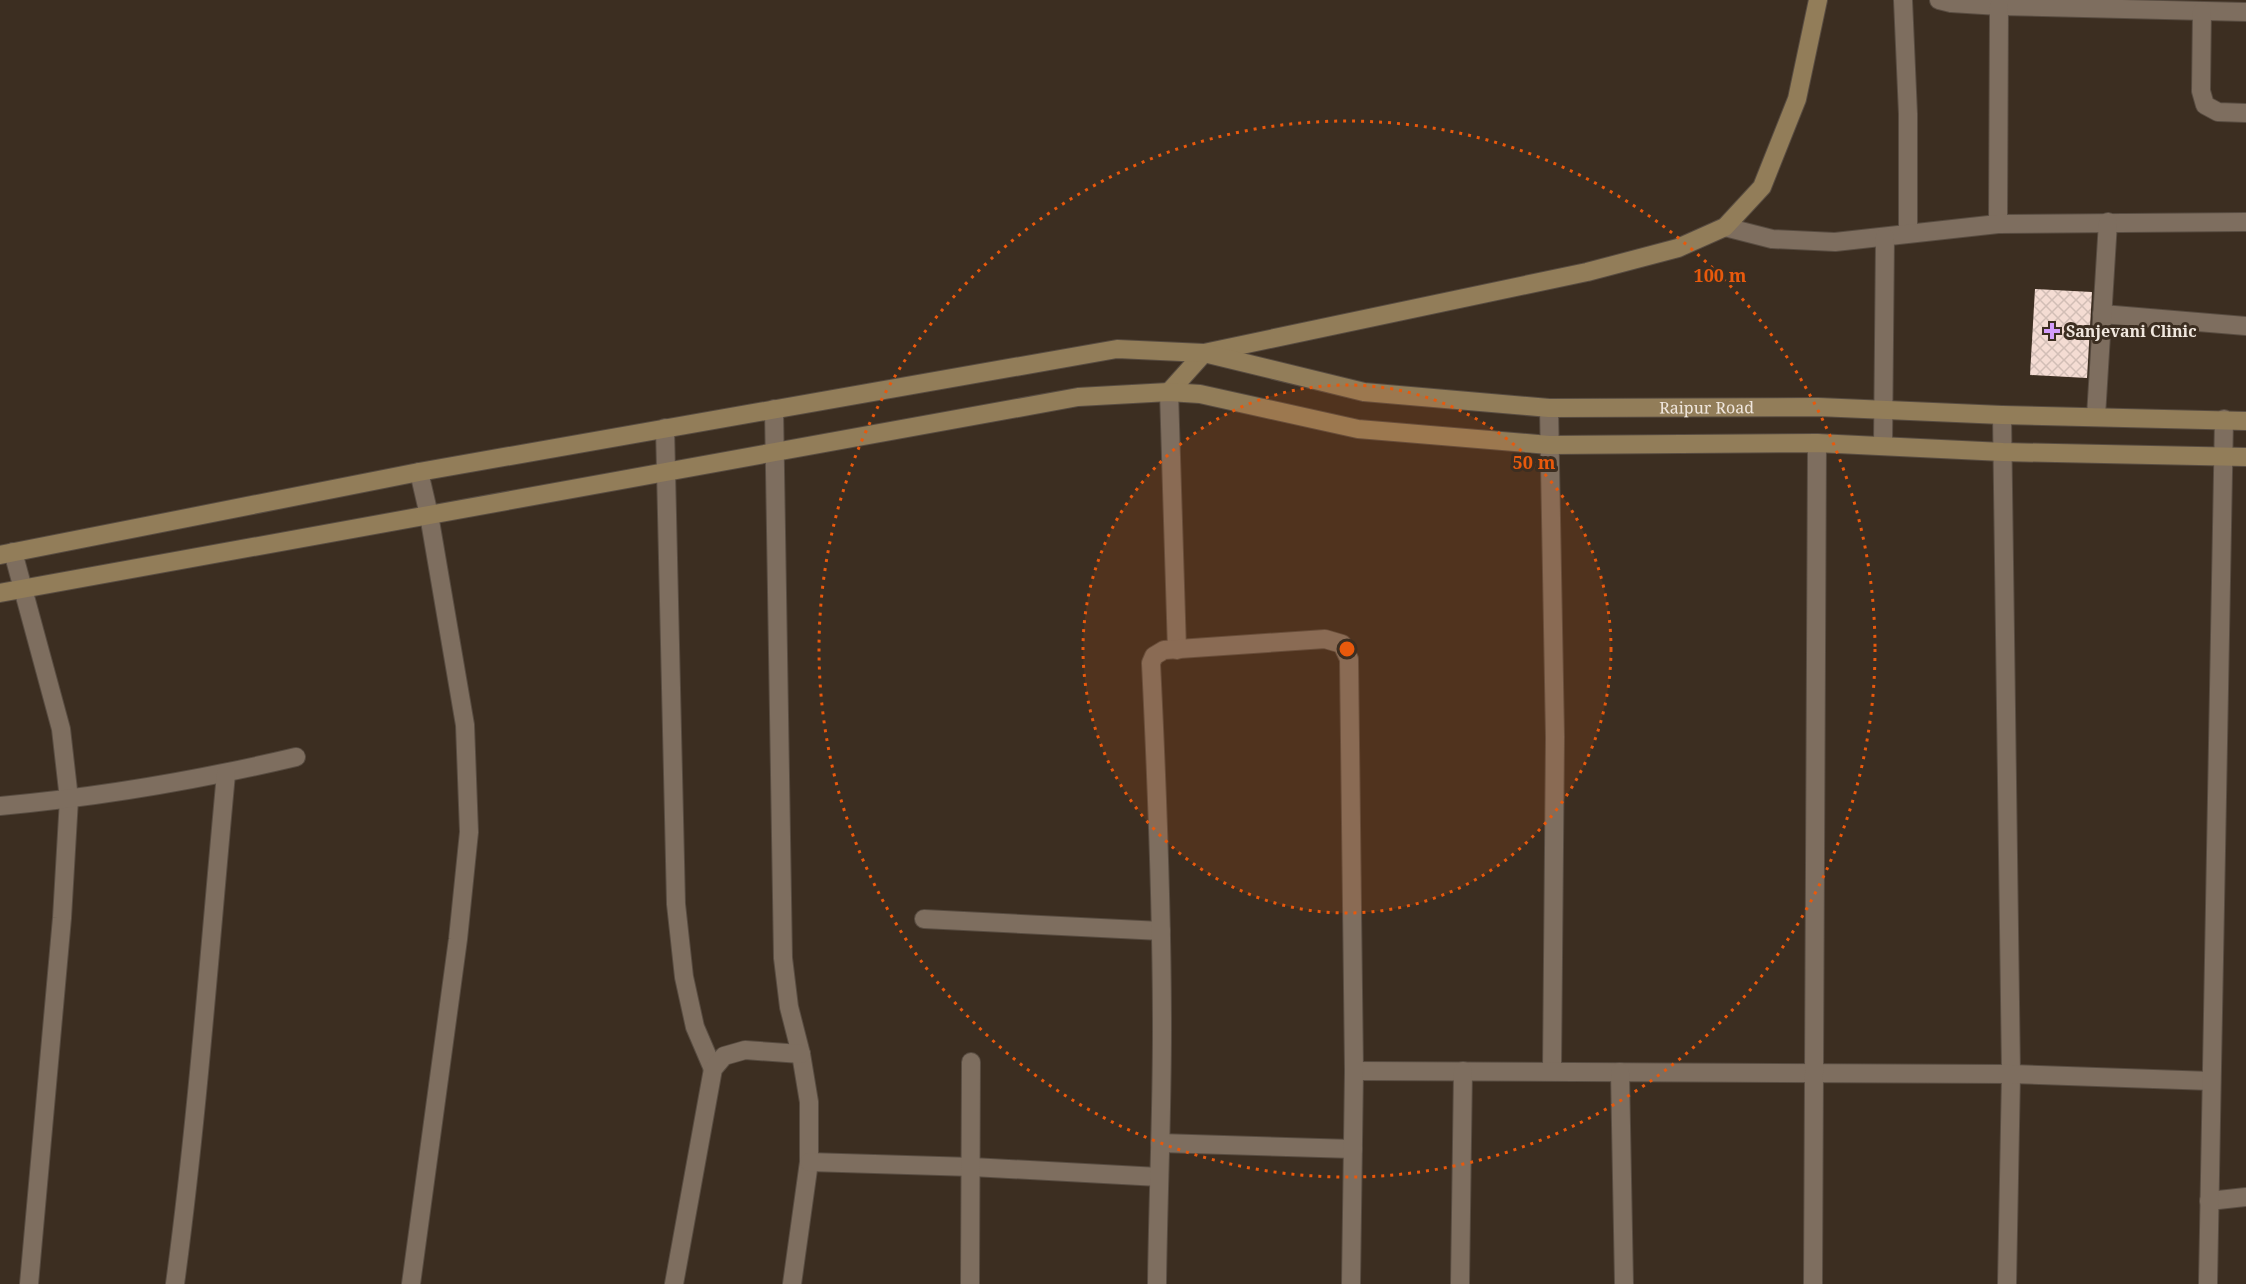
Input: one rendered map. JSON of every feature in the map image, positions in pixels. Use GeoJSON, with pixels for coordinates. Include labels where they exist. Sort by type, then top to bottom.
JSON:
{"type":"FeatureCollection","features":[{"type":"Feature","properties":{"kind":"main road"},"geometry":{"type":"LineString","coordinates":[[1169,392],[1204,353],[1587,272],[1678,248],[1725,227],[1762,187],[1797,99],[1818,0]]}},
{"type":"Feature","properties":{"kind":"main road","name":"Raipur Road"},"geometry":{"type":"LineString","coordinates":[[7,553],[419,472],[1117,349],[1204,353],[1364,392],[1549,408],[1818,406],[2002,415],[2246,421]]}},
{"type":"Feature","properties":{"kind":"main road"},"geometry":{"type":"LineString","coordinates":[[0,593],[1078,396],[1169,392],[1200,394],[1358,429],[1549,445],[1817,443],[2003,452],[2246,457]]}},
{"type":"Feature","properties":{"kind":"street"},"geometry":{"type":"LineString","coordinates":[[1903,0],[1908,114],[1908,233]]}},
{"type":"Feature","properties":{"kind":"street"},"geometry":{"type":"LineString","coordinates":[[1939,0],[1999,6],[2246,12]]}},
{"type":"Feature","properties":{"kind":"street"},"geometry":{"type":"LineString","coordinates":[[1998,224],[1999,6]]}},
{"type":"Feature","properties":{"kind":"street"},"geometry":{"type":"LineString","coordinates":[[2202,11],[2200,91],[2205,105],[2218,112],[2246,113]]}},
{"type":"Feature","properties":{"kind":"street"},"geometry":{"type":"LineString","coordinates":[[2096,416],[2108,222]]}},
{"type":"Feature","properties":{"kind":"street"},"geometry":{"type":"LineString","coordinates":[[1725,227],[1773,239],[1835,242],[1998,224],[2246,222]]}},
{"type":"Feature","properties":{"kind":"street"},"geometry":{"type":"LineString","coordinates":[[1883,445],[1885,237]]}},
{"type":"Feature","properties":{"kind":"street"},"geometry":{"type":"LineString","coordinates":[[2102,314],[2246,326]]}},
{"type":"Feature","properties":{"kind":"street"},"geometry":{"type":"LineString","coordinates":[[1169,392],[1177,650]]}},
{"type":"Feature","properties":{"kind":"street"},"geometry":{"type":"LineString","coordinates":[[1549,408],[1555,737],[1552,1071]]}},
{"type":"Feature","properties":{"kind":"street"},"geometry":{"type":"LineString","coordinates":[[774,409],[783,958],[789,1006],[801,1054],[809,1102],[809,1162],[792,1284]]}},
{"type":"Feature","properties":{"kind":"street"},"geometry":{"type":"LineString","coordinates":[[2002,415],[2011,1074],[2007,1284]]}},
{"type":"Feature","properties":{"kind":"street"},"geometry":{"type":"LineString","coordinates":[[2208,1284],[2224,419]]}},
{"type":"Feature","properties":{"kind":"street"},"geometry":{"type":"LineString","coordinates":[[665,429],[676,904],[684,977],[693,1017],[712,1069],[674,1284]]}},
{"type":"Feature","properties":{"kind":"street"},"geometry":{"type":"LineString","coordinates":[[1813,1284],[1817,443]]}},
{"type":"Feature","properties":{"kind":"street"},"geometry":{"type":"LineString","coordinates":[[411,1284],[458,939],[469,832],[465,725],[429,515],[419,472]]}},
{"type":"Feature","properties":{"kind":"street"},"geometry":{"type":"LineString","coordinates":[[7,553],[23,589],[61,729],[69,799],[62,918],[29,1284]]}},
{"type":"Feature","properties":{"kind":"street"},"geometry":{"type":"LineString","coordinates":[[1157,1284],[1161,931],[1151,663],[1154,656],[1164,650],[1325,639],[1342,644],[1349,659],[1354,1071],[1350,1284]]}},
{"type":"Feature","properties":{"kind":"street"},"geometry":{"type":"LineString","coordinates":[[0,806],[69,799],[226,774],[296,757]]}},
{"type":"Feature","properties":{"kind":"street"},"geometry":{"type":"LineString","coordinates":[[175,1284],[188,1191],[226,774]]}},
{"type":"Feature","properties":{"kind":"street"},"geometry":{"type":"LineString","coordinates":[[924,919],[1161,931]]}},
{"type":"Feature","properties":{"kind":"street"},"geometry":{"type":"LineString","coordinates":[[712,1069],[724,1056],[745,1050],[801,1054]]}},
{"type":"Feature","properties":{"kind":"street"},"geometry":{"type":"LineString","coordinates":[[970,1284],[971,1062]]}},
{"type":"Feature","properties":{"kind":"street"},"geometry":{"type":"LineString","coordinates":[[1354,1071],[2011,1074],[2211,1081]]}},
{"type":"Feature","properties":{"kind":"street"},"geometry":{"type":"LineString","coordinates":[[1460,1284],[1463,1071]]}},
{"type":"Feature","properties":{"kind":"street"},"geometry":{"type":"LineString","coordinates":[[1620,1072],[1624,1284]]}},
{"type":"Feature","properties":{"kind":"street"},"geometry":{"type":"LineString","coordinates":[[1160,1143],[1353,1149]]}},
{"type":"Feature","properties":{"kind":"street"},"geometry":{"type":"LineString","coordinates":[[809,1162],[972,1167],[1159,1177]]}},
{"type":"Feature","properties":{"kind":"street"},"geometry":{"type":"LineString","coordinates":[[2209,1201],[2246,1197]]}},
{"type":"Feature","properties":{"kind":"building"},"geometry":{"type":"Polygon","coordinates":[[[2035,289],[2092,292],[2087,378],[2030,375],[2035,289]]]}},
{"type":"Feature","properties":{"kind":"place","name":"Sanjevani Clinic"},"geometry":{"type":"Point","coordinates":[2052,331]}}]}
